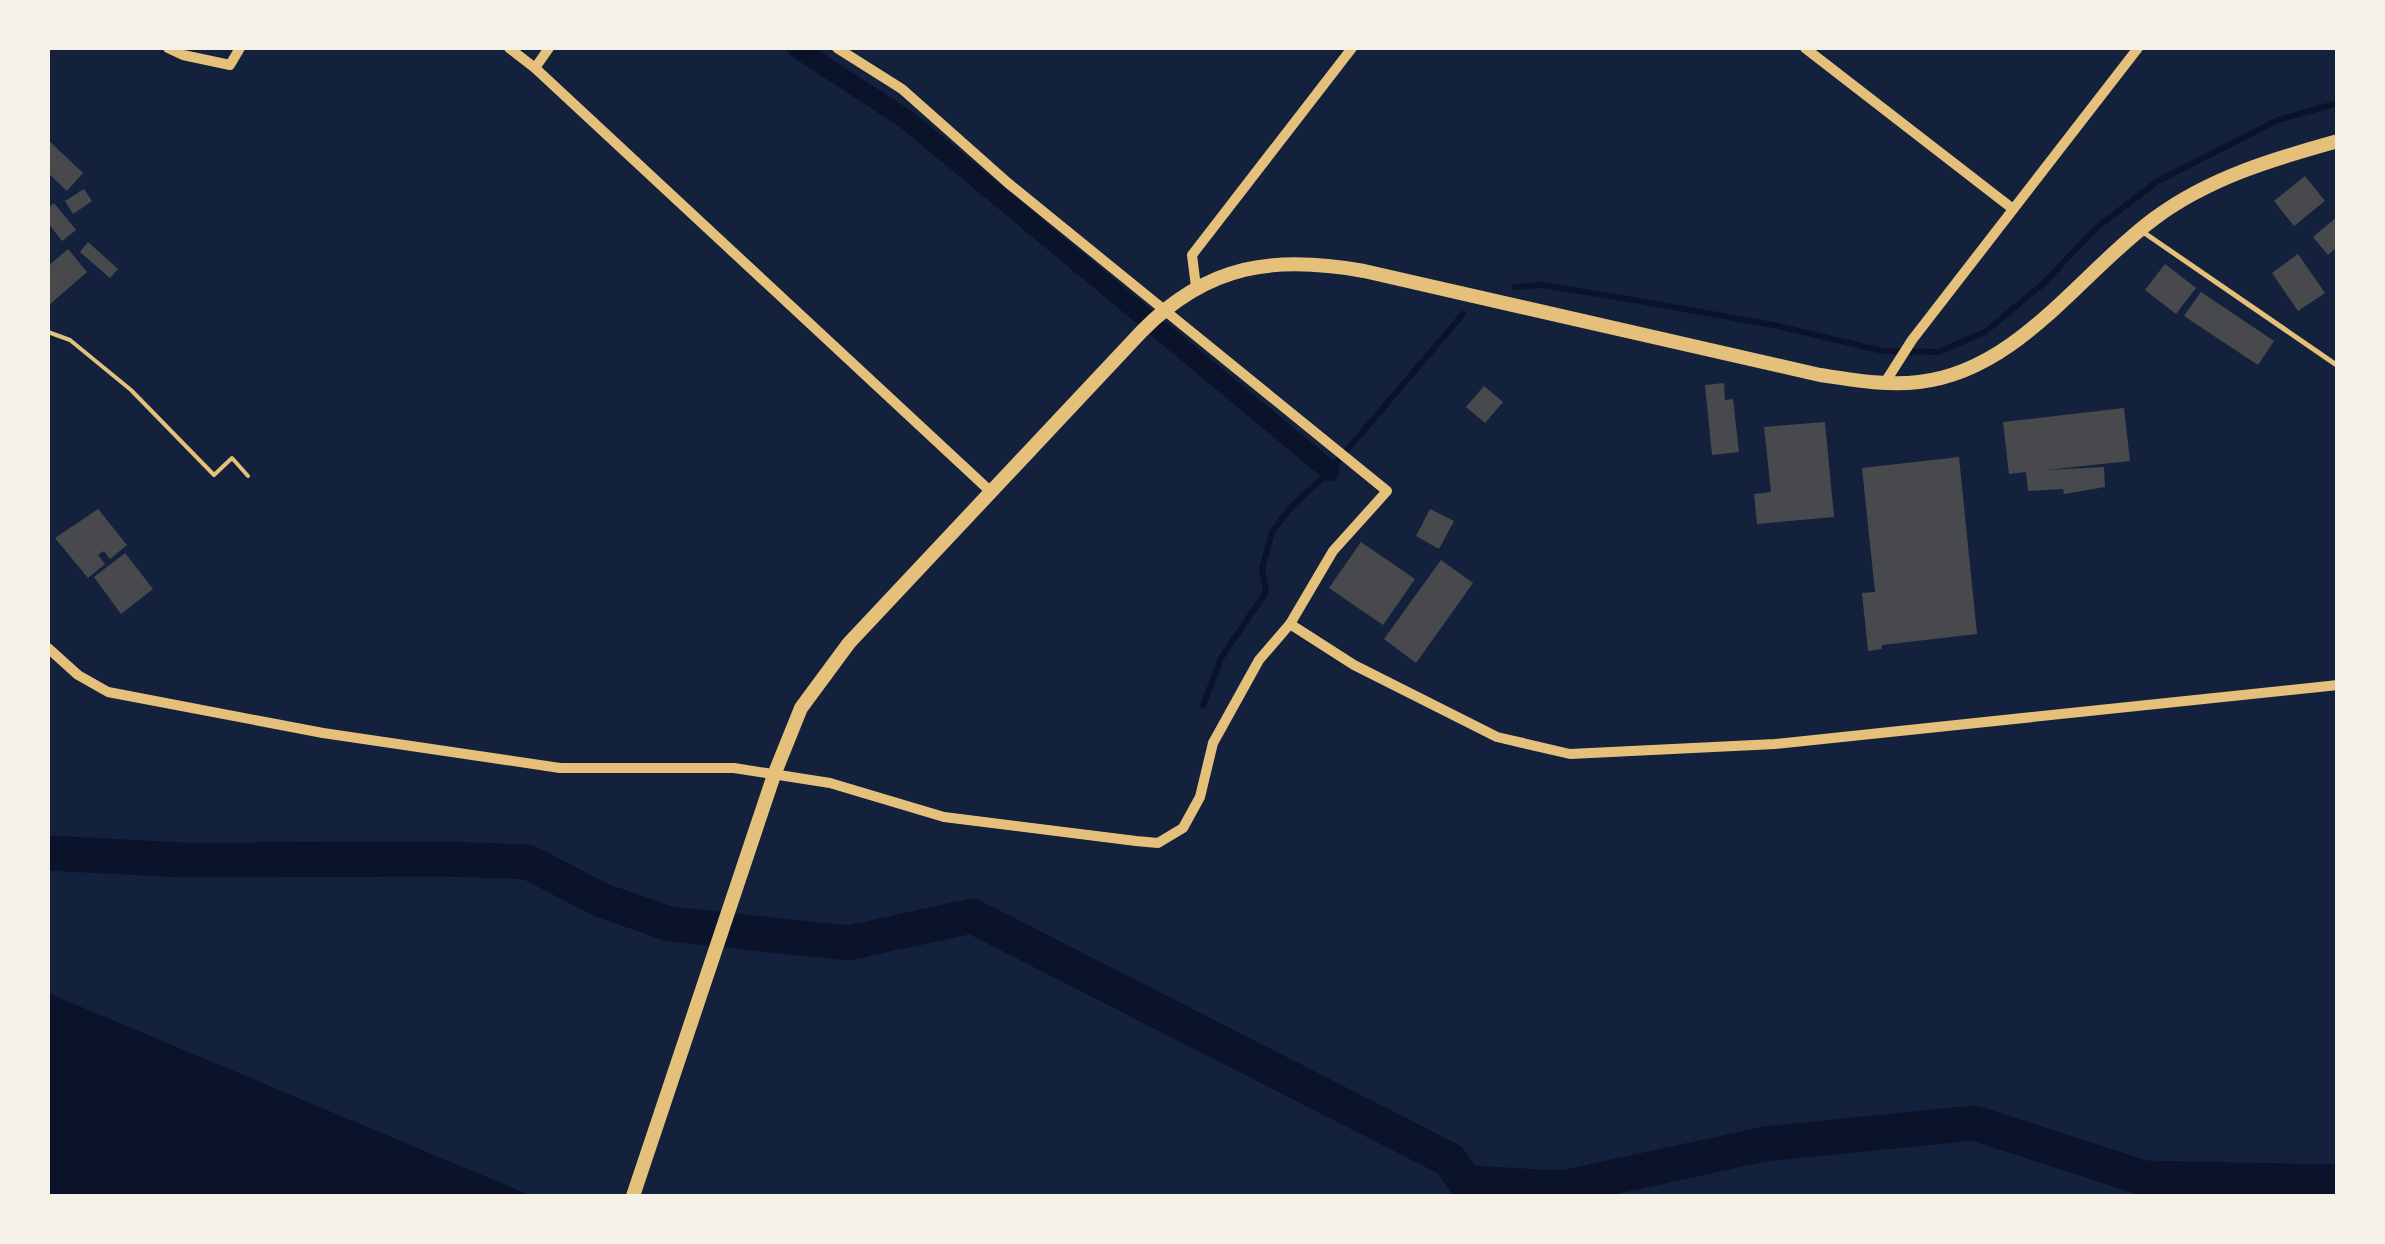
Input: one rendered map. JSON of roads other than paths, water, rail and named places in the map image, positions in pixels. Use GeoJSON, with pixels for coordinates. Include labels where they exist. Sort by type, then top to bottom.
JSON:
{"type":"FeatureCollection","features":[{"type":"Feature","properties":{"kind":"street"},"geometry":{"type":"LineString","coordinates":[[168,48],[183,56],[230,65],[240,48]]}},
{"type":"Feature","properties":{"kind":"street"},"geometry":{"type":"LineString","coordinates":[[508,48],[535,68],[990,491]]}},
{"type":"Feature","properties":{"kind":"street"},"geometry":{"type":"LineString","coordinates":[[535,68],[549,48]]}},
{"type":"Feature","properties":{"kind":"street"},"geometry":{"type":"LineString","coordinates":[[48,648],[78,675],[108,692],[322,733],[560,768],[734,768],[830,783],[944,817],[1158,843],[1183,828],[1200,797],[1213,743],[1259,660],[1290,624],[1332,552],[1386,491],[1008,182],[902,89],[836,48]]}},
{"type":"Feature","properties":{"kind":"street"},"geometry":{"type":"LineString","coordinates":[[1196,287],[1192,255],[1352,48]]}},
{"type":"Feature","properties":{"kind":"street"},"geometry":{"type":"LineString","coordinates":[[1805,48],[2013,209]]}},
{"type":"Feature","properties":{"kind":"street"},"geometry":{"type":"LineString","coordinates":[[1884,384],[1912,340],[2138,48]]}},
{"type":"Feature","properties":{"kind":"street"},"geometry":{"type":"LineString","coordinates":[[633,1196],[774,774],[801,708],[849,643],[990,491],[1163,310],[1196,287],[1220,276],[1266,265],[1288,262],[1337,266],[1820,375],[1884,384],[1936,380],[1997,354],[2140,230],[2190,196],[2276,158],[2338,141]]}},
{"type":"Feature","properties":{"kind":"street"},"geometry":{"type":"LineString","coordinates":[[1290,624],[1354,665],[1498,736],[1570,754],[1775,744],[2338,685]]}},
{"type":"Feature","properties":{"kind":"lane"},"geometry":{"type":"LineString","coordinates":[[2140,230],[2338,366]]}},
{"type":"Feature","properties":{"kind":"water"},"geometry":{"type":"Polygon","coordinates":[[[48,993],[532,1196],[48,1196],[48,993]]]}},
{"type":"Feature","properties":{"kind":"waterway"},"geometry":{"type":"LineString","coordinates":[[797,48],[907,120],[1330,471]]}},
{"type":"Feature","properties":{"kind":"waterway"},"geometry":{"type":"LineString","coordinates":[[1515,287],[1543,285],[1634,300],[1773,325],[1883,351],[1938,352],[1985,332],[2043,284],[2096,228],[2158,181],[2278,120],[2338,103]]}},
{"type":"Feature","properties":{"kind":"waterway"},"geometry":{"type":"LineString","coordinates":[[1203,706],[1221,658],[1266,592],[1262,569],[1272,532],[1463,314]]}},
{"type":"Feature","properties":{"kind":"waterway"},"geometry":{"type":"LineString","coordinates":[[48,853],[184,860],[528,862],[601,900],[670,924],[848,943],[972,916],[1450,1160],[1475,1196]]}},
{"type":"Feature","properties":{"kind":"waterway"},"geometry":{"type":"LineString","coordinates":[[1466,1183],[1562,1188],[1765,1144],[1974,1123],[2144,1178],[2338,1182]]}}]}
